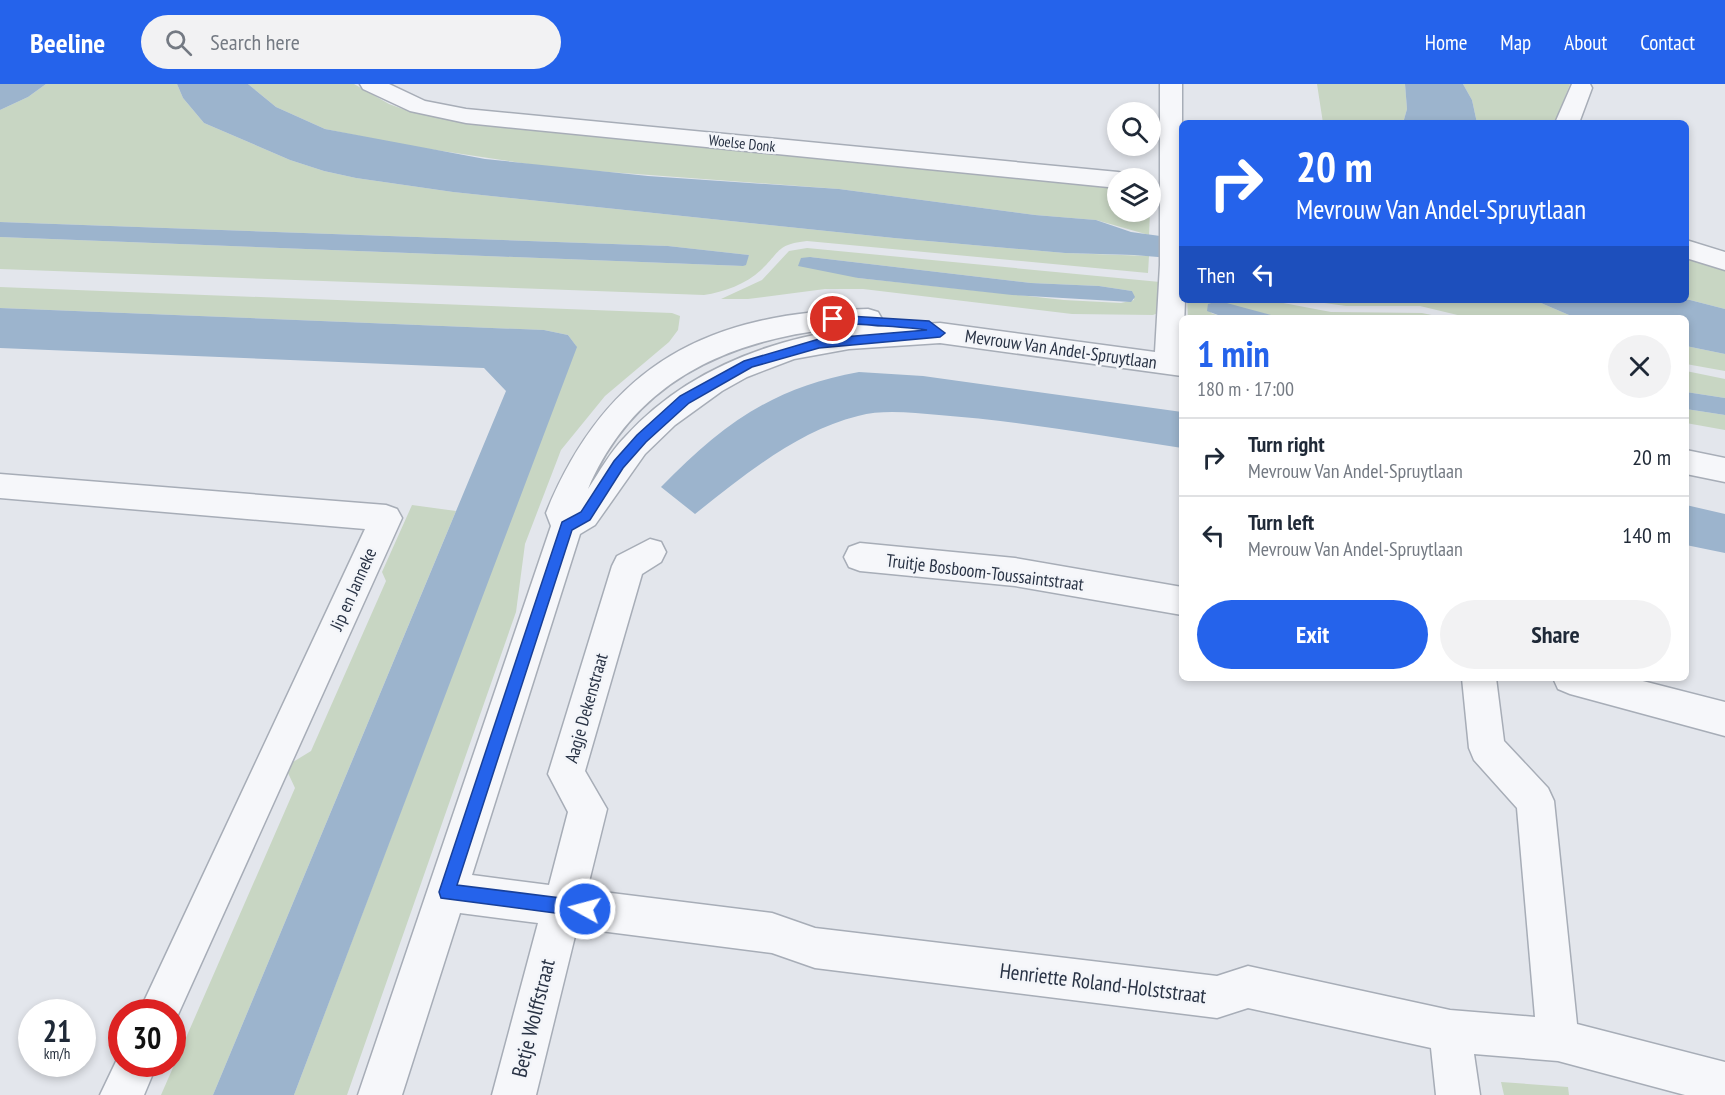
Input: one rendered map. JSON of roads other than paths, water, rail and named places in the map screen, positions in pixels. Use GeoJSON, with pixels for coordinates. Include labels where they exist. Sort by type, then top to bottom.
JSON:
{"type":"FeatureCollection","features":[{"type":"Feature","properties":{"kind":"street","name":"Woelse Donk"},"geometry":{"type":"LineString","coordinates":[[371,84],[418,106],[466,116],[1107,179]]}},
{"type":"Feature","properties":{"kind":"street"},"geometry":{"type":"LineString","coordinates":[[1161,176],[1171,84]]}},
{"type":"Feature","properties":{"kind":"street"},"geometry":{"type":"LineString","coordinates":[[1568,120],[1581,88]]}},
{"type":"Feature","properties":{"kind":"street"},"geometry":{"type":"LineString","coordinates":[[1161,189],[1172,231],[1175,365]]}},
{"type":"Feature","properties":{"kind":"street"},"geometry":{"type":"LineString","coordinates":[[1689,250],[1725,261]]}},
{"type":"Feature","properties":{"kind":"street","name":"Mevrouw Van Andel-Spruytlaan"},"geometry":{"type":"LineString","coordinates":[[380,1095],[567,526],[585,516],[618,465],[641,439],[684,399],[748,364],[819,343],[940,333],[1175,365]]}},
{"type":"Feature","properties":{"kind":"street"},"geometry":{"type":"LineString","coordinates":[[1689,463],[1725,470]]}},
{"type":"Feature","properties":{"kind":"street","name":"Jip en Janneke"},"geometry":{"type":"LineString","coordinates":[[6,495],[386,518],[166,999]]}},
{"type":"Feature","properties":{"kind":"street","name":"Aagje Dekenstraat"},"geometry":{"type":"LineString","coordinates":[[561,906],[588,808],[566,774],[628,566],[650,552]]}},
{"type":"Feature","properties":{"kind":"street","name":"Truitje Bosboom-Toussaintstraat"},"geometry":{"type":"LineString","coordinates":[[860,557],[1015,572],[1179,600]]}},
{"type":"Feature","properties":{"kind":"street"},"geometry":{"type":"LineString","coordinates":[[1479,681],[1488,748],[1535,801],[1558,1040]]}},
{"type":"Feature","properties":{"kind":"street"},"geometry":{"type":"LineString","coordinates":[[1581,681],[1725,719]]}},
{"type":"Feature","properties":{"kind":"street","name":"Henriette Roland-Holststraat"},"geometry":{"type":"LineString","coordinates":[[447,892],[771,933],[815,948],[1020,974],[1217,997],[1248,987],[1450,1031],[1558,1040],[1725,1084]]}},
{"type":"Feature","properties":{"kind":"street","name":"Betje Wolffstraat"},"geometry":{"type":"LineString","coordinates":[[514,1095],[561,906]]}},
{"type":"Feature","properties":{"kind":"street"},"geometry":{"type":"LineString","coordinates":[[1450,1031],[1458,1095]]}},
{"type":"Feature","properties":{"kind":"street"},"geometry":{"type":"LineString","coordinates":[[122,1095],[130,1077]]}},
{"type":"Feature","properties":{"kind":"water"},"geometry":{"type":"Polygon","coordinates":[[[0,84],[46,84],[28,97],[0,110],[0,84]]]}},
{"type":"Feature","properties":{"kind":"water"},"geometry":{"type":"Polygon","coordinates":[[[177,84],[248,84],[276,107],[325,129],[485,159],[648,176],[839,189],[1035,215],[1096,220],[1131,232],[1179,239],[1179,259],[1065,253],[894,238],[453,192],[356,178],[290,160],[204,123],[183,98],[177,84]]]}},
{"type":"Feature","properties":{"kind":"water"},"geometry":{"type":"Polygon","coordinates":[[[1405,84],[1463,84],[1472,100],[1476,120],[1404,120],[1407,109],[1405,84]]]}},
{"type":"Feature","properties":{"kind":"water"},"geometry":{"type":"Polygon","coordinates":[[[0,222],[668,246],[749,255],[746,265],[743,266],[0,237],[0,222]]]}},
{"type":"Feature","properties":{"kind":"water"},"geometry":{"type":"Polygon","coordinates":[[[810,257],[1031,283],[1099,286],[1132,291],[1135,297],[1131,302],[1012,295],[858,278],[798,266],[801,258],[810,257]]]}},
{"type":"Feature","properties":{"kind":"water"},"geometry":{"type":"Polygon","coordinates":[[[1689,300],[1725,309],[1725,354],[1689,347],[1689,315],[1569,315],[1541,303],[1689,303],[1689,300]]]}},
{"type":"Feature","properties":{"kind":"water"},"geometry":{"type":"Polygon","coordinates":[[[1227,303],[1271,315],[1218,315],[1207,311],[1208,304],[1227,303]]]}},
{"type":"Feature","properties":{"kind":"water"},"geometry":{"type":"Polygon","coordinates":[[[0,308],[544,330],[568,335],[577,347],[294,1095],[213,1095],[506,391],[484,368],[0,348],[0,308]]]}},
{"type":"Feature","properties":{"kind":"water"},"geometry":{"type":"Polygon","coordinates":[[[859,372],[923,376],[1179,412],[1179,448],[1000,421],[888,412],[858,416],[814,432],[772,456],[695,514],[661,487],[705,445],[750,412],[800,388],[859,372]]]}},
{"type":"Feature","properties":{"kind":"water"},"geometry":{"type":"Polygon","coordinates":[[[1689,392],[1725,398],[1725,415],[1689,409],[1689,392]]]}},
{"type":"Feature","properties":{"kind":"water"},"geometry":{"type":"Polygon","coordinates":[[[1689,506],[1725,514],[1725,553],[1689,546],[1689,506]]]}}]}
